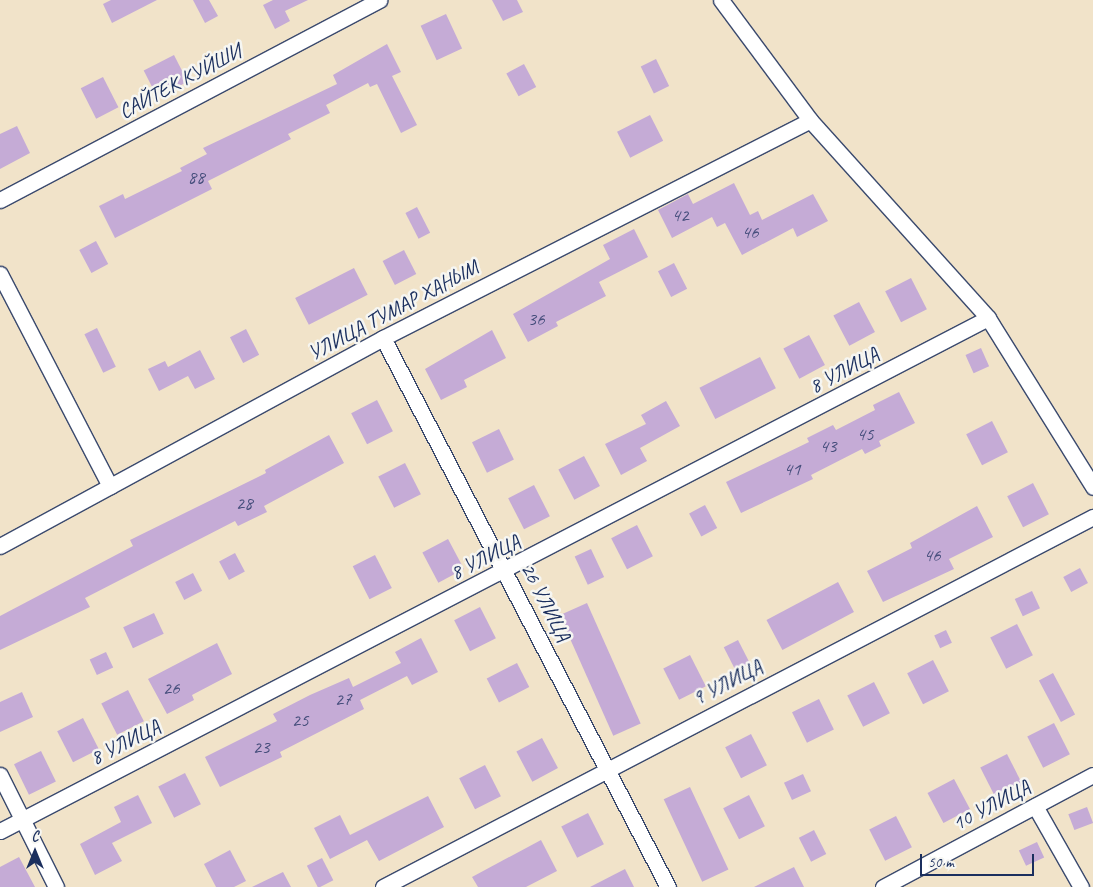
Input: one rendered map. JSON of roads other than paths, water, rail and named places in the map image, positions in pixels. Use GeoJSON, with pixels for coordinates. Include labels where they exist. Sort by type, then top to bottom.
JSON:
{"type":"FeatureCollection","features":[{"type":"Feature","properties":{"kind":"street","name":"САЙТЕК КУЙШИ"},"geometry":{"type":"LineString","coordinates":[[0,200],[379,0]]}},
{"type":"Feature","properties":{"kind":"street"},"geometry":{"type":"LineString","coordinates":[[722,0],[810,120],[988,318],[1093,486]]}},
{"type":"Feature","properties":{"kind":"street","name":"УЛИЦА ТУМАР ХАНЫМ"},"geometry":{"type":"LineString","coordinates":[[0,546],[383,338],[810,120]]}},
{"type":"Feature","properties":{"kind":"street"},"geometry":{"type":"LineString","coordinates":[[0,274],[110,486]]}},
{"type":"Feature","properties":{"kind":"street","name":"8 УЛИЦА"},"geometry":{"type":"LineString","coordinates":[[0,831],[506,570],[988,318]]}},
{"type":"Feature","properties":{"kind":"street","name":"26 УЛИЦА"},"geometry":{"type":"LineString","coordinates":[[383,338],[506,570],[668,887]]}},
{"type":"Feature","properties":{"kind":"street","name":"9 УЛИЦА"},"geometry":{"type":"LineString","coordinates":[[383,887],[606,768],[1093,517]]}},
{"type":"Feature","properties":{"kind":"street"},"geometry":{"type":"LineString","coordinates":[[0,776],[56,887]]}},
{"type":"Feature","properties":{"kind":"street","name":"10 УЛИЦА"},"geometry":{"type":"LineString","coordinates":[[883,887],[1093,776]]}},
{"type":"Feature","properties":{"kind":"street"},"geometry":{"type":"LineString","coordinates":[[1035,806],[1081,887]]}}]}
